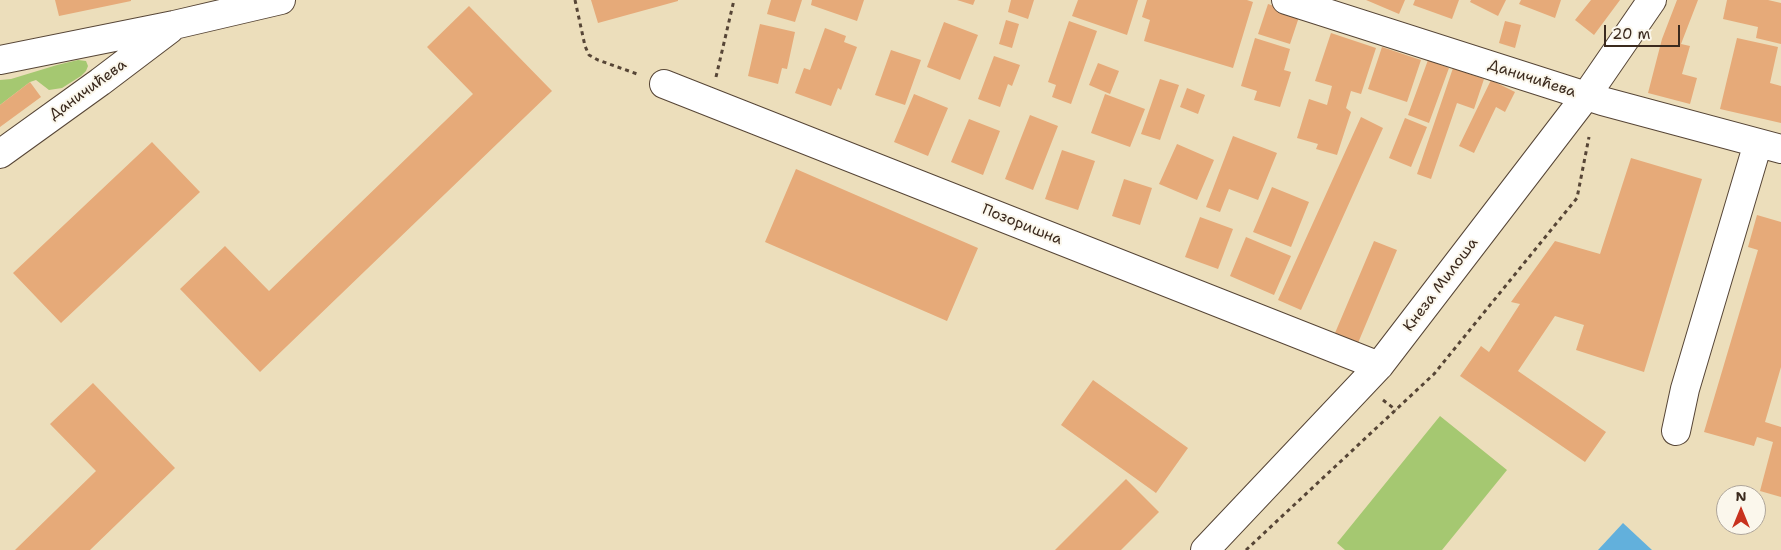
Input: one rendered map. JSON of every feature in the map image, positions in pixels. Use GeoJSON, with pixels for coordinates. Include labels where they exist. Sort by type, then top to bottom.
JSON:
{"type":"FeatureCollection","features":[{"type":"Feature","properties":{"kind":"street","name":"Даничићева"},"geometry":{"type":"LineString","coordinates":[[0,60],[174,25],[282,0]]}},
{"type":"Feature","properties":{"kind":"street","name":"Даничићева"},"geometry":{"type":"LineString","coordinates":[[1286,0],[1594,99],[1770,146]]}},
{"type":"Feature","properties":{"kind":"street","name":"Кнеза Милоша"},"geometry":{"type":"LineString","coordinates":[[1205,550],[1379,366],[1594,99],[1652,0]]}},
{"type":"Feature","properties":{"kind":"street","name":"Даничићева"},"geometry":{"type":"LineString","coordinates":[[0,154],[100,82],[174,25]]}},
{"type":"Feature","properties":{"kind":"street"},"geometry":{"type":"LineString","coordinates":[[65,47],[90,49],[97,53],[103,63],[100,82]]}},
{"type":"Feature","properties":{"kind":"street","name":"Позоришна"},"geometry":{"type":"LineString","coordinates":[[664,84],[1379,366]]}},
{"type":"Feature","properties":{"kind":"street"},"geometry":{"type":"LineString","coordinates":[[1676,431],[1685,389],[1770,146]]}},
{"type":"Feature","properties":{"kind":"path"},"geometry":{"type":"LineString","coordinates":[[575,0],[585,46],[589,55],[664,84]]}},
{"type":"Feature","properties":{"kind":"path"},"geometry":{"type":"LineString","coordinates":[[710,102],[734,0]]}},
{"type":"Feature","properties":{"kind":"path"},"geometry":{"type":"LineString","coordinates":[[1246,550],[1434,374],[1577,198],[1594,99]]}},
{"type":"Feature","properties":{"kind":"green space"},"geometry":{"type":"Polygon","coordinates":[[[78,60],[86,61],[88,66],[86,71],[62,88],[49,90],[36,80],[30,82],[0,105],[0,80],[11,79],[78,60]]]}},
{"type":"Feature","properties":{"kind":"green space"},"geometry":{"type":"Polygon","coordinates":[[[1440,416],[1507,470],[1442,550],[1345,550],[1337,543],[1440,416]]]}},
{"type":"Feature","properties":{"kind":"water"},"geometry":{"type":"Polygon","coordinates":[[[1623,523],[1652,550],[1598,550],[1623,523]]]}},
{"type":"Feature","properties":{"kind":"building"},"geometry":{"type":"Polygon","coordinates":[[[55,0],[131,0],[131,1],[59,16],[55,0]]]}},
{"type":"Feature","properties":{"kind":"building"},"geometry":{"type":"Polygon","coordinates":[[[591,0],[678,0],[678,1],[598,23],[591,0]]]}},
{"type":"Feature","properties":{"kind":"building"},"geometry":{"type":"Polygon","coordinates":[[[771,0],[802,0],[795,22],[767,14],[771,0]]]}},
{"type":"Feature","properties":{"kind":"building"},"geometry":{"type":"Polygon","coordinates":[[[812,0],[864,0],[857,21],[811,5],[812,0]]]}},
{"type":"Feature","properties":{"kind":"building"},"geometry":{"type":"Polygon","coordinates":[[[957,0],[975,0],[973,5],[957,0]]]}},
{"type":"Feature","properties":{"kind":"building"},"geometry":{"type":"Polygon","coordinates":[[[1011,0],[1034,0],[1028,19],[1008,12],[1011,0]]]}},
{"type":"Feature","properties":{"kind":"building"},"geometry":{"type":"Polygon","coordinates":[[[1078,0],[1138,0],[1127,35],[1072,16],[1078,0]]]}},
{"type":"Feature","properties":{"kind":"building"},"geometry":{"type":"Polygon","coordinates":[[[1147,0],[1247,0],[1253,2],[1233,68],[1144,41],[1150,20],[1142,17],[1147,0]]]}},
{"type":"Feature","properties":{"kind":"building"},"geometry":{"type":"Polygon","coordinates":[[[1366,0],[1405,0],[1399,14],[1366,0]]]}},
{"type":"Feature","properties":{"kind":"building"},"geometry":{"type":"Polygon","coordinates":[[[1415,0],[1459,0],[1452,19],[1413,5],[1415,0]]]}},
{"type":"Feature","properties":{"kind":"building"},"geometry":{"type":"Polygon","coordinates":[[[1471,0],[1506,0],[1498,16],[1470,2],[1471,0]]]}},
{"type":"Feature","properties":{"kind":"building"},"geometry":{"type":"Polygon","coordinates":[[[1521,0],[1561,0],[1555,18],[1519,4],[1521,0]]]}},
{"type":"Feature","properties":{"kind":"building"},"geometry":{"type":"Polygon","coordinates":[[[1591,0],[1620,0],[1594,35],[1575,20],[1591,0]]]}},
{"type":"Feature","properties":{"kind":"building"},"geometry":{"type":"Polygon","coordinates":[[[1677,0],[1698,0],[1681,44],[1690,46],[1682,74],[1697,78],[1690,104],[1648,93],[1662,39],[1677,0]]]}},
{"type":"Feature","properties":{"kind":"building"},"geometry":{"type":"Polygon","coordinates":[[[1727,0],[1768,0],[1781,3],[1781,44],[1756,38],[1758,27],[1723,19],[1727,0]]]}},
{"type":"Feature","properties":{"kind":"building"},"geometry":{"type":"Polygon","coordinates":[[[1268,4],[1300,14],[1290,44],[1258,34],[1268,4]]]}},
{"type":"Feature","properties":{"kind":"building"},"geometry":{"type":"Polygon","coordinates":[[[469,6],[552,91],[260,372],[180,289],[225,246],[269,291],[473,94],[427,47],[469,6]]]}},
{"type":"Feature","properties":{"kind":"building"},"geometry":{"type":"Polygon","coordinates":[[[1006,20],[1019,24],[1012,48],[999,44],[1006,20]]]}},
{"type":"Feature","properties":{"kind":"building"},"geometry":{"type":"Polygon","coordinates":[[[1069,21],[1097,31],[1071,104],[1052,97],[1056,85],[1048,82],[1069,21]]]}},
{"type":"Feature","properties":{"kind":"building"},"geometry":{"type":"Polygon","coordinates":[[[1505,21],[1521,25],[1515,48],[1499,43],[1505,21]]]}},
{"type":"Feature","properties":{"kind":"building"},"geometry":{"type":"Polygon","coordinates":[[[944,22],[978,35],[960,80],[927,67],[944,22]]]}},
{"type":"Feature","properties":{"kind":"building"},"geometry":{"type":"Polygon","coordinates":[[[760,24],[795,32],[787,69],[782,68],[778,84],[748,76],[760,24]]]}},
{"type":"Feature","properties":{"kind":"building"},"geometry":{"type":"Polygon","coordinates":[[[825,28],[846,36],[844,42],[857,47],[841,90],[838,88],[831,106],[795,93],[804,68],[810,70],[825,28]]]}},
{"type":"Feature","properties":{"kind":"building"},"geometry":{"type":"Polygon","coordinates":[[[1331,33],[1376,48],[1361,94],[1351,91],[1346,108],[1351,112],[1337,155],[1316,149],[1318,144],[1297,138],[1309,99],[1327,105],[1332,86],[1315,81],[1331,33]]]}},
{"type":"Feature","properties":{"kind":"building"},"geometry":{"type":"Polygon","coordinates":[[[1255,38],[1290,49],[1284,70],[1291,72],[1280,107],[1254,100],[1257,91],[1241,86],[1255,38]]]}},
{"type":"Feature","properties":{"kind":"building"},"geometry":{"type":"Polygon","coordinates":[[[1737,38],[1778,47],[1770,83],[1781,86],[1781,123],[1720,109],[1737,38]]]}},
{"type":"Feature","properties":{"kind":"building"},"geometry":{"type":"Polygon","coordinates":[[[1382,47],[1421,60],[1407,102],[1368,89],[1382,47]]]}},
{"type":"Feature","properties":{"kind":"building"},"geometry":{"type":"Polygon","coordinates":[[[891,50],[921,60],[905,105],[875,95],[891,50]]]}},
{"type":"Feature","properties":{"kind":"building"},"geometry":{"type":"Polygon","coordinates":[[[994,56],[1020,65],[1012,86],[1008,84],[1000,107],[978,99],[994,56]]]}},
{"type":"Feature","properties":{"kind":"building"},"geometry":{"type":"Polygon","coordinates":[[[1428,60],[1449,68],[1429,123],[1408,115],[1428,60]]]}},
{"type":"Feature","properties":{"kind":"building"},"geometry":{"type":"Polygon","coordinates":[[[1098,63],[1119,71],[1110,94],[1089,85],[1098,63]]]}},
{"type":"Feature","properties":{"kind":"building"},"geometry":{"type":"Polygon","coordinates":[[[1453,68],[1484,79],[1474,109],[1457,103],[1431,179],[1417,174],[1453,68]]]}},
{"type":"Feature","properties":{"kind":"building"},"geometry":{"type":"Polygon","coordinates":[[[1160,79],[1179,85],[1160,140],[1141,134],[1160,79]]]}},
{"type":"Feature","properties":{"kind":"building"},"geometry":{"type":"Polygon","coordinates":[[[1491,80],[1515,92],[1505,112],[1496,107],[1474,153],[1459,146],[1491,80]]]}},
{"type":"Feature","properties":{"kind":"building"},"geometry":{"type":"Polygon","coordinates":[[[30,82],[41,97],[0,127],[0,105],[30,82]]]}},
{"type":"Feature","properties":{"kind":"building"},"geometry":{"type":"Polygon","coordinates":[[[1187,88],[1205,95],[1198,114],[1180,107],[1187,88]]]}},
{"type":"Feature","properties":{"kind":"building"},"geometry":{"type":"Polygon","coordinates":[[[914,94],[948,108],[928,156],[894,142],[914,94]]]}},
{"type":"Feature","properties":{"kind":"building"},"geometry":{"type":"Polygon","coordinates":[[[1105,94],[1145,109],[1130,147],[1091,133],[1105,94]]]}},
{"type":"Feature","properties":{"kind":"building"},"geometry":{"type":"Polygon","coordinates":[[[1030,115],[1058,126],[1033,190],[1005,179],[1030,115]]]}},
{"type":"Feature","properties":{"kind":"building"},"geometry":{"type":"Polygon","coordinates":[[[1361,117],[1383,128],[1301,310],[1278,300],[1361,117]]]}},
{"type":"Feature","properties":{"kind":"building"},"geometry":{"type":"Polygon","coordinates":[[[1405,118],[1427,127],[1411,167],[1389,158],[1405,118]]]}},
{"type":"Feature","properties":{"kind":"building"},"geometry":{"type":"Polygon","coordinates":[[[969,119],[1000,131],[983,175],[951,162],[969,119]]]}},
{"type":"Feature","properties":{"kind":"building"},"geometry":{"type":"Polygon","coordinates":[[[1233,136],[1277,153],[1258,200],[1229,189],[1220,212],[1206,207],[1233,136]]]}},
{"type":"Feature","properties":{"kind":"building"},"geometry":{"type":"Polygon","coordinates":[[[152,142],[200,192],[61,323],[13,273],[152,142]]]}},
{"type":"Feature","properties":{"kind":"building"},"geometry":{"type":"Polygon","coordinates":[[[1177,144],[1214,160],[1197,200],[1159,184],[1177,144]]]}},
{"type":"Feature","properties":{"kind":"building"},"geometry":{"type":"Polygon","coordinates":[[[1062,150],[1095,161],[1078,210],[1045,199],[1062,150]]]}},
{"type":"Feature","properties":{"kind":"building"},"geometry":{"type":"Polygon","coordinates":[[[1631,158],[1702,179],[1644,372],[1576,350],[1584,325],[1555,316],[1518,371],[1606,432],[1585,462],[1460,376],[1481,346],[1489,352],[1520,304],[1511,302],[1555,241],[1600,254],[1631,158]]]}},
{"type":"Feature","properties":{"kind":"building"},"geometry":{"type":"Polygon","coordinates":[[[796,169],[978,248],[947,321],[765,242],[796,169]]]}},
{"type":"Feature","properties":{"kind":"building"},"geometry":{"type":"Polygon","coordinates":[[[1124,179],[1152,188],[1140,225],[1112,216],[1124,179]]]}},
{"type":"Feature","properties":{"kind":"building"},"geometry":{"type":"Polygon","coordinates":[[[1272,187],[1309,202],[1291,247],[1253,232],[1272,187]]]}},
{"type":"Feature","properties":{"kind":"building"},"geometry":{"type":"Polygon","coordinates":[[[1757,215],[1781,222],[1781,367],[1765,422],[1781,427],[1781,497],[1766,493],[1766,485],[1762,485],[1773,442],[1757,437],[1754,446],[1704,432],[1758,250],[1748,247],[1757,215]]]}},
{"type":"Feature","properties":{"kind":"building"},"geometry":{"type":"Polygon","coordinates":[[[1200,217],[1233,229],[1218,269],[1185,257],[1200,217]]]}},
{"type":"Feature","properties":{"kind":"building"},"geometry":{"type":"Polygon","coordinates":[[[1246,237],[1291,256],[1274,295],[1230,276],[1246,237]]]}},
{"type":"Feature","properties":{"kind":"building"},"geometry":{"type":"Polygon","coordinates":[[[1374,241],[1397,250],[1358,343],[1335,333],[1374,241]]]}},
{"type":"Feature","properties":{"kind":"building"},"geometry":{"type":"Polygon","coordinates":[[[1093,380],[1188,448],[1156,493],[1061,425],[1093,380]]]}},
{"type":"Feature","properties":{"kind":"building"},"geometry":{"type":"Polygon","coordinates":[[[93,383],[175,468],[90,550],[15,550],[96,471],[50,424],[93,383]]]}},
{"type":"Feature","properties":{"kind":"building"},"geometry":{"type":"Polygon","coordinates":[[[1126,479],[1159,512],[1121,550],[1055,550],[1126,479]]]}}]}
